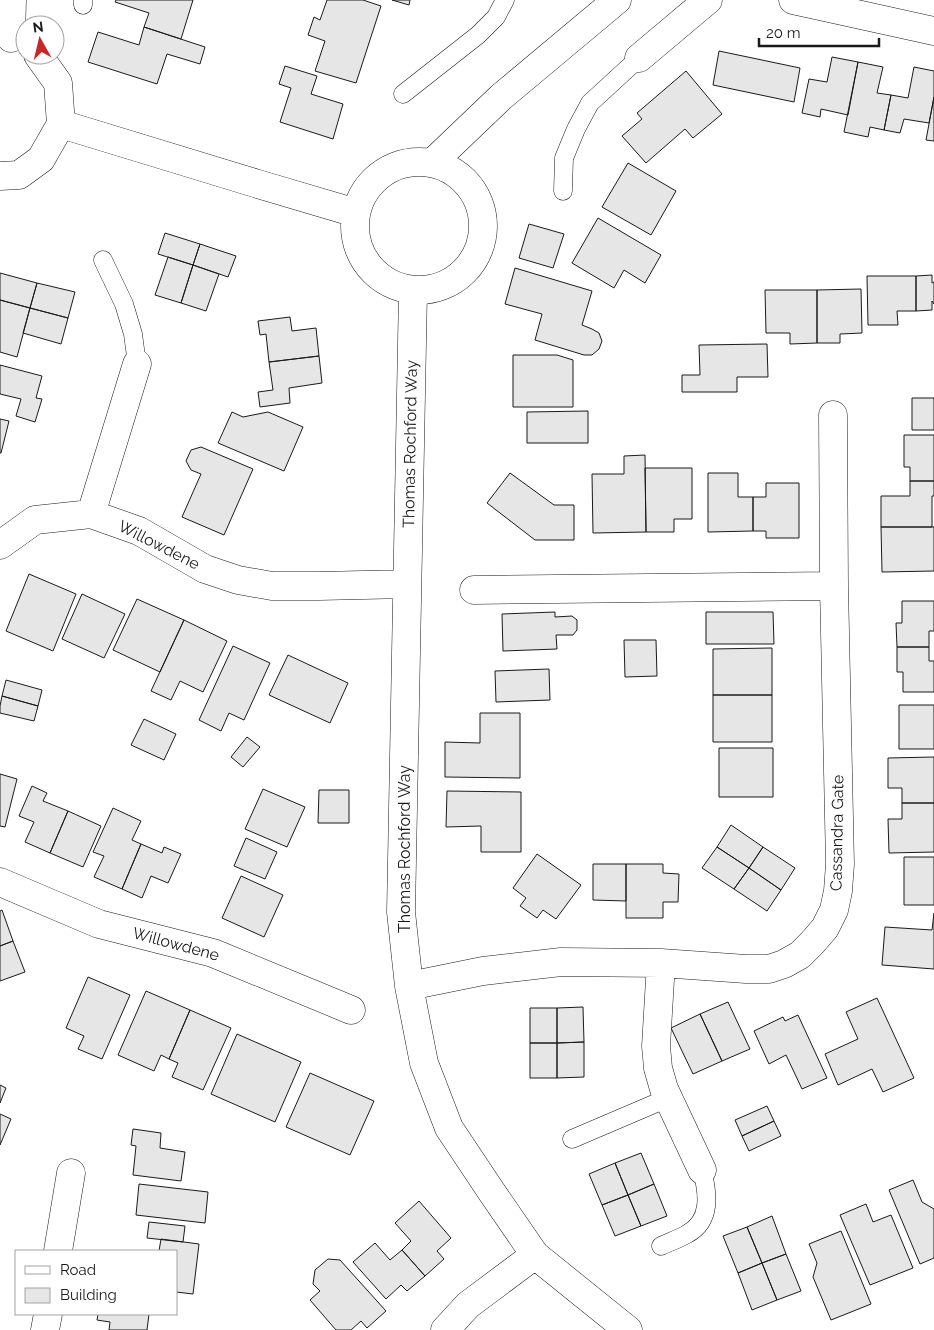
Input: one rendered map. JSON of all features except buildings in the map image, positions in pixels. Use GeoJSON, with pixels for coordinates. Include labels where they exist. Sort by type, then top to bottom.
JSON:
{"type":"FeatureCollection","features":[{"type":"Feature","properties":{"kind":"street"},"geometry":{"type":"LineString","coordinates":[[12,0],[12,40]]}},
{"type":"Feature","properties":{"kind":"street"},"geometry":{"type":"LineString","coordinates":[[433,162],[501,97],[617,0]]}},
{"type":"Feature","properties":{"kind":"street"},"geometry":{"type":"LineString","coordinates":[[639,58],[708,0]]}},
{"type":"Feature","properties":{"kind":"street"},"geometry":{"type":"LineString","coordinates":[[793,0],[934,31]]}},
{"type":"Feature","properties":{"kind":"street"},"geometry":{"type":"LineString","coordinates":[[0,176],[19,175],[41,160],[61,124],[58,83],[45,65]]}},
{"type":"Feature","properties":{"kind":"street"},"geometry":{"type":"LineString","coordinates":[[61,124],[156,154],[356,212]]}},
{"type":"Feature","properties":{"kind":"street"},"geometry":{"type":"LineString","coordinates":[[433,162],[458,173],[478,198],[483,241],[469,268],[450,284],[413,291],[382,280],[359,252],[356,212],[370,183],[398,165],[433,162]]}},
{"type":"Feature","properties":{"kind":"street","name":"Thomas Rochford Way"},"geometry":{"type":"LineString","coordinates":[[413,291],[401,912],[409,986],[424,1063],[449,1128],[535,1255],[628,1330]]}},
{"type":"Feature","properties":{"kind":"street"},"geometry":{"type":"LineString","coordinates":[[91,514],[137,364]]}},
{"type":"Feature","properties":{"kind":"street","name":"Cassandra Gate"},"geometry":{"type":"LineString","coordinates":[[409,986],[483,971],[561,962],[661,962],[746,970],[769,969],[784,964],[800,955],[825,928],[834,910],[838,891],[840,864],[834,586],[833,415]]}},
{"type":"Feature","properties":{"kind":"street","name":"Willowdene"},"geometry":{"type":"LineString","coordinates":[[0,545],[35,520],[91,514],[138,531],[205,569],[238,580],[272,586],[407,584]]}},
{"type":"Feature","properties":{"kind":"street"},"geometry":{"type":"LineString","coordinates":[[474,590],[834,586]]}},
{"type":"Feature","properties":{"kind":"street","name":"Willowdene"},"geometry":{"type":"LineString","coordinates":[[0,882],[99,924],[213,952],[351,1010]]}},
{"type":"Feature","properties":{"kind":"street"},"geometry":{"type":"LineString","coordinates":[[661,962],[656,1046],[658,1068],[664,1089],[702,1170]]}},
{"type":"Feature","properties":{"kind":"street"},"geometry":{"type":"LineString","coordinates":[[58,1250],[71,1173]]}},
{"type":"Feature","properties":{"kind":"street"},"geometry":{"type":"LineString","coordinates":[[445,1330],[468,1305],[535,1255]]}},
{"type":"Feature","properties":{"kind":"street"},"geometry":{"type":"LineString","coordinates":[[45,1330],[48,1315]]}},
{"type":"Feature","properties":{"kind":"lane"},"geometry":{"type":"LineString","coordinates":[[403,94],[478,35],[496,17],[505,0]]}},
{"type":"Feature","properties":{"kind":"lane"},"geometry":{"type":"LineString","coordinates":[[563,191],[564,158],[576,129],[590,103],[639,58]]}},
{"type":"Feature","properties":{"kind":"lane"},"geometry":{"type":"LineString","coordinates":[[102,260],[124,304],[133,334],[137,364]]}},
{"type":"Feature","properties":{"kind":"lane"},"geometry":{"type":"LineString","coordinates":[[572,1139],[668,1098]]}},
{"type":"Feature","properties":{"kind":"lane"},"geometry":{"type":"LineString","coordinates":[[661,1246],[688,1234],[698,1226],[706,1213],[706,1188],[702,1170]]}}]}
